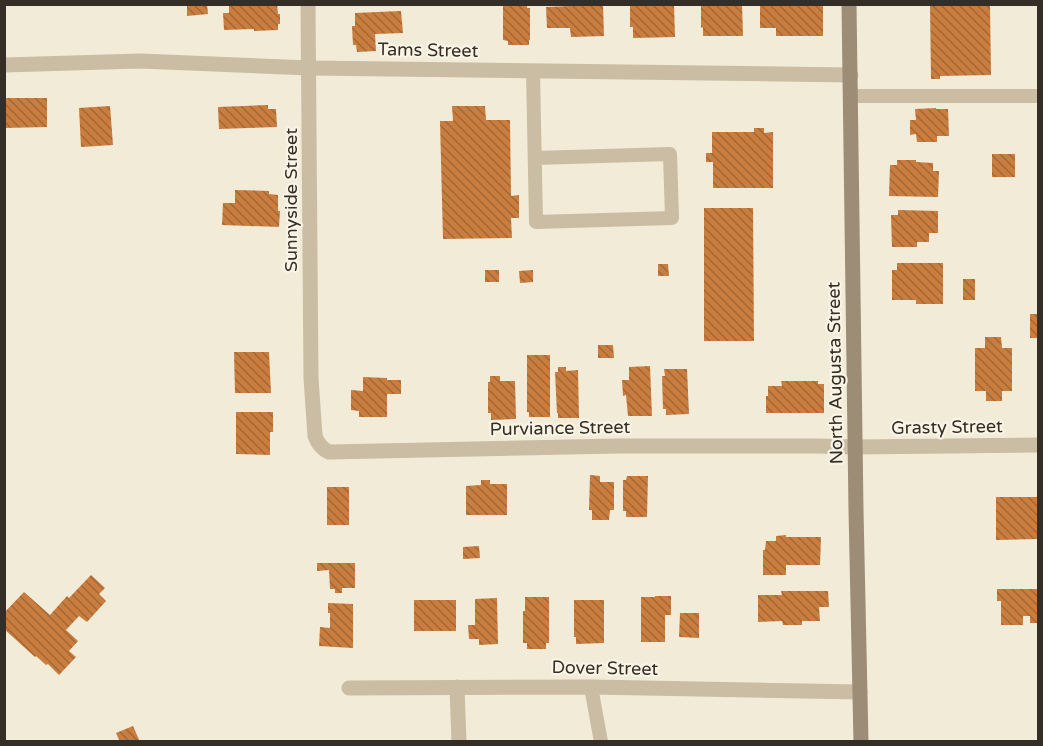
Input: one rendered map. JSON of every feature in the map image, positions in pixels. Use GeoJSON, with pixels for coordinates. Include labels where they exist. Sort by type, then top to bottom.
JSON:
{"type":"FeatureCollection","features":[{"type":"Feature","properties":{"kind":"main road","name":"North Augusta Street"},"geometry":{"type":"LineString","coordinates":[[849,4],[861,741]]}},
{"type":"Feature","properties":{"kind":"street","name":"Sunnyside Street"},"geometry":{"type":"LineString","coordinates":[[308,4],[312,395]]}},
{"type":"Feature","properties":{"kind":"street","name":"Tams Street"},"geometry":{"type":"LineString","coordinates":[[4,65],[140,61],[309,68],[851,75]]}},
{"type":"Feature","properties":{"kind":"street","name":"Purviance Street"},"geometry":{"type":"LineString","coordinates":[[312,395],[315,436],[322,448],[329,452],[630,446],[855,447]]}},
{"type":"Feature","properties":{"kind":"street","name":"Grasty Street"},"geometry":{"type":"LineString","coordinates":[[855,447],[1038,445]]}},
{"type":"Feature","properties":{"kind":"street"},"geometry":{"type":"LineString","coordinates":[[457,687],[459,741]]}},
{"type":"Feature","properties":{"kind":"street","name":"Dover Street"},"geometry":{"type":"LineString","coordinates":[[349,688],[591,687],[860,692]]}},
{"type":"Feature","properties":{"kind":"lane"},"geometry":{"type":"LineString","coordinates":[[533,71],[536,222],[672,218],[670,154],[535,158]]}},
{"type":"Feature","properties":{"kind":"lane"},"geometry":{"type":"LineString","coordinates":[[851,96],[1038,96]]}},
{"type":"Feature","properties":{"kind":"lane"},"geometry":{"type":"LineString","coordinates":[[591,687],[600,741]]}},
{"type":"Feature","properties":{"kind":"building"},"geometry":{"type":"Polygon","coordinates":[[[187,4],[207,4],[208,14],[187,16],[187,4]]]}},
{"type":"Feature","properties":{"kind":"building"},"geometry":{"type":"Polygon","coordinates":[[[229,4],[277,4],[278,14],[280,14],[278,30],[224,30],[223,13],[229,13],[229,4]]]}},
{"type":"Feature","properties":{"kind":"building"},"geometry":{"type":"Polygon","coordinates":[[[503,4],[527,4],[527,8],[530,8],[529,45],[508,45],[508,41],[503,40],[503,4]]]}},
{"type":"Feature","properties":{"kind":"building"},"geometry":{"type":"Polygon","coordinates":[[[570,4],[603,4],[604,36],[571,37],[570,28],[547,28],[546,7],[570,6],[570,4]]]}},
{"type":"Feature","properties":{"kind":"building"},"geometry":{"type":"Polygon","coordinates":[[[639,4],[674,4],[675,37],[633,38],[633,27],[630,27],[630,6],[639,6],[639,4]]]}},
{"type":"Feature","properties":{"kind":"building"},"geometry":{"type":"Polygon","coordinates":[[[701,4],[742,4],[743,36],[703,36],[701,4]]]}},
{"type":"Feature","properties":{"kind":"building"},"geometry":{"type":"Polygon","coordinates":[[[760,4],[823,4],[823,36],[776,36],[776,28],[760,28],[760,4]]]}},
{"type":"Feature","properties":{"kind":"building"},"geometry":{"type":"Polygon","coordinates":[[[930,4],[990,4],[991,75],[940,76],[940,79],[931,79],[930,4]]]}},
{"type":"Feature","properties":{"kind":"building"},"geometry":{"type":"Polygon","coordinates":[[[401,11],[403,33],[375,34],[376,51],[357,52],[356,45],[353,45],[352,26],[355,26],[355,13],[401,11]]]}},
{"type":"Feature","properties":{"kind":"building"},"geometry":{"type":"Polygon","coordinates":[[[4,98],[47,98],[47,127],[4,128],[4,98]]]}},
{"type":"Feature","properties":{"kind":"building"},"geometry":{"type":"Polygon","coordinates":[[[268,105],[268,109],[276,109],[277,127],[219,129],[218,107],[268,105]]]}},
{"type":"Feature","properties":{"kind":"building"},"geometry":{"type":"Polygon","coordinates":[[[110,106],[113,145],[81,147],[79,108],[110,106]]]}},
{"type":"Feature","properties":{"kind":"building"},"geometry":{"type":"Polygon","coordinates":[[[452,106],[485,106],[486,120],[510,120],[511,196],[519,195],[519,218],[511,218],[512,238],[443,239],[440,121],[453,121],[452,106]]]}},
{"type":"Feature","properties":{"kind":"building"},"geometry":{"type":"Polygon","coordinates":[[[915,109],[948,109],[949,136],[937,136],[937,142],[917,142],[916,134],[910,135],[910,120],[916,120],[915,109]]]}},
{"type":"Feature","properties":{"kind":"building"},"geometry":{"type":"Polygon","coordinates":[[[754,128],[764,128],[764,133],[773,132],[773,188],[713,188],[713,162],[706,162],[706,153],[712,153],[712,132],[754,132],[754,128]]]}},
{"type":"Feature","properties":{"kind":"building"},"geometry":{"type":"Polygon","coordinates":[[[992,154],[1015,154],[1015,177],[992,177],[992,154]]]}},
{"type":"Feature","properties":{"kind":"building"},"geometry":{"type":"Polygon","coordinates":[[[897,160],[933,163],[933,171],[939,171],[938,197],[889,196],[890,165],[897,165],[897,160]]]}},
{"type":"Feature","properties":{"kind":"building"},"geometry":{"type":"Polygon","coordinates":[[[235,190],[269,191],[269,194],[278,195],[279,227],[222,225],[223,203],[235,203],[235,190]]]}},
{"type":"Feature","properties":{"kind":"building"},"geometry":{"type":"Polygon","coordinates":[[[704,208],[753,208],[754,341],[704,341],[704,208]]]}},
{"type":"Feature","properties":{"kind":"building"},"geometry":{"type":"Polygon","coordinates":[[[898,210],[938,211],[938,233],[929,233],[929,242],[917,242],[917,247],[892,247],[891,215],[898,215],[898,210]]]}},
{"type":"Feature","properties":{"kind":"building"},"geometry":{"type":"Polygon","coordinates":[[[897,263],[943,263],[943,304],[916,304],[916,300],[892,300],[892,270],[897,270],[897,263]]]}},
{"type":"Feature","properties":{"kind":"building"},"geometry":{"type":"Polygon","coordinates":[[[658,264],[668,264],[669,276],[658,276],[658,264]]]}},
{"type":"Feature","properties":{"kind":"building"},"geometry":{"type":"Polygon","coordinates":[[[485,270],[499,270],[499,282],[485,282],[485,270]]]}},
{"type":"Feature","properties":{"kind":"building"},"geometry":{"type":"Polygon","coordinates":[[[533,270],[533,282],[520,283],[519,271],[533,270]]]}},
{"type":"Feature","properties":{"kind":"building"},"geometry":{"type":"Polygon","coordinates":[[[963,279],[975,279],[975,300],[963,300],[963,279]]]}},
{"type":"Feature","properties":{"kind":"building"},"geometry":{"type":"Polygon","coordinates":[[[1030,314],[1038,314],[1038,338],[1030,338],[1030,314]]]}},
{"type":"Feature","properties":{"kind":"building"},"geometry":{"type":"Polygon","coordinates":[[[985,337],[1001,337],[1002,348],[1012,348],[1012,391],[1002,391],[1002,401],[986,401],[986,391],[975,391],[975,348],[985,348],[985,337]]]}},
{"type":"Feature","properties":{"kind":"building"},"geometry":{"type":"Polygon","coordinates":[[[598,345],[613,345],[614,358],[598,358],[598,345]]]}},
{"type":"Feature","properties":{"kind":"building"},"geometry":{"type":"Polygon","coordinates":[[[234,352],[269,352],[271,393],[235,393],[234,352]]]}},
{"type":"Feature","properties":{"kind":"building"},"geometry":{"type":"Polygon","coordinates":[[[527,355],[550,355],[550,417],[529,417],[529,412],[527,412],[527,355]]]}},
{"type":"Feature","properties":{"kind":"building"},"geometry":{"type":"Polygon","coordinates":[[[650,366],[652,416],[628,416],[622,380],[629,380],[629,367],[650,366]]]}},
{"type":"Feature","properties":{"kind":"building"},"geometry":{"type":"Polygon","coordinates":[[[558,367],[566,367],[566,371],[578,370],[579,418],[558,418],[555,372],[558,372],[558,367]]]}},
{"type":"Feature","properties":{"kind":"building"},"geometry":{"type":"Polygon","coordinates":[[[664,369],[687,369],[689,414],[666,415],[666,409],[663,409],[662,376],[665,376],[664,369]]]}},
{"type":"Feature","properties":{"kind":"building"},"geometry":{"type":"Polygon","coordinates":[[[490,376],[500,376],[500,381],[515,381],[516,419],[491,420],[491,413],[488,413],[490,376]]]}},
{"type":"Feature","properties":{"kind":"building"},"geometry":{"type":"Polygon","coordinates":[[[363,377],[401,380],[401,394],[387,394],[387,417],[359,417],[359,411],[351,410],[351,390],[363,391],[363,377]]]}},
{"type":"Feature","properties":{"kind":"building"},"geometry":{"type":"Polygon","coordinates":[[[781,381],[818,381],[818,384],[824,384],[824,413],[766,413],[768,386],[782,386],[781,381]]]}},
{"type":"Feature","properties":{"kind":"building"},"geometry":{"type":"Polygon","coordinates":[[[236,412],[273,412],[270,455],[236,454],[236,412]]]}},
{"type":"Feature","properties":{"kind":"building"},"geometry":{"type":"Polygon","coordinates":[[[590,475],[600,476],[600,482],[614,482],[614,510],[610,510],[609,520],[592,520],[592,510],[589,510],[590,475]]]}},
{"type":"Feature","properties":{"kind":"building"},"geometry":{"type":"Polygon","coordinates":[[[627,476],[648,476],[647,517],[626,517],[626,511],[623,511],[623,480],[626,480],[627,476]]]}},
{"type":"Feature","properties":{"kind":"building"},"geometry":{"type":"Polygon","coordinates":[[[481,480],[490,480],[490,484],[507,484],[507,515],[466,515],[466,486],[481,485],[481,480]]]}},
{"type":"Feature","properties":{"kind":"building"},"geometry":{"type":"Polygon","coordinates":[[[327,487],[349,487],[349,525],[327,525],[327,487]]]}},
{"type":"Feature","properties":{"kind":"building"},"geometry":{"type":"Polygon","coordinates":[[[996,497],[1038,497],[1038,539],[996,540],[996,497]]]}},
{"type":"Feature","properties":{"kind":"building"},"geometry":{"type":"Polygon","coordinates":[[[786,535],[786,537],[821,537],[820,565],[786,565],[786,575],[763,575],[763,550],[765,550],[766,541],[776,541],[776,536],[786,535]]]}},
{"type":"Feature","properties":{"kind":"building"},"geometry":{"type":"Polygon","coordinates":[[[479,546],[480,558],[463,559],[463,547],[479,546]]]}},
{"type":"Feature","properties":{"kind":"building"},"geometry":{"type":"Polygon","coordinates":[[[317,563],[355,563],[355,588],[342,588],[342,593],[335,593],[335,589],[330,589],[329,570],[317,571],[317,563]]]}},
{"type":"Feature","properties":{"kind":"building"},"geometry":{"type":"Polygon","coordinates":[[[91,575],[105,588],[99,594],[106,601],[87,622],[79,616],[66,630],[78,641],[69,651],[76,657],[59,675],[4,629],[4,613],[24,592],[50,615],[91,575]]]}},
{"type":"Feature","properties":{"kind":"building"},"geometry":{"type":"Polygon","coordinates":[[[997,589],[1038,589],[1038,623],[1030,623],[1030,616],[1023,616],[1023,625],[1001,625],[1001,601],[997,601],[997,589]]]}},
{"type":"Feature","properties":{"kind":"building"},"geometry":{"type":"Polygon","coordinates":[[[781,591],[828,591],[829,607],[819,607],[820,621],[802,621],[802,625],[783,625],[782,621],[758,622],[758,595],[782,595],[781,591]]]}},
{"type":"Feature","properties":{"kind":"building"},"geometry":{"type":"Polygon","coordinates":[[[671,596],[671,615],[665,615],[665,642],[641,642],[641,597],[671,596]]]}},
{"type":"Feature","properties":{"kind":"building"},"geometry":{"type":"Polygon","coordinates":[[[525,597],[549,597],[549,643],[546,643],[546,649],[527,649],[527,643],[523,643],[525,597]]]}},
{"type":"Feature","properties":{"kind":"building"},"geometry":{"type":"Polygon","coordinates":[[[497,598],[498,644],[479,645],[479,639],[469,639],[468,625],[475,625],[475,599],[497,598]]]}},
{"type":"Feature","properties":{"kind":"building"},"geometry":{"type":"Polygon","coordinates":[[[414,600],[456,600],[456,631],[414,631],[414,600]]]}},
{"type":"Feature","properties":{"kind":"building"},"geometry":{"type":"Polygon","coordinates":[[[574,600],[604,600],[604,643],[576,644],[574,600]]]}},
{"type":"Feature","properties":{"kind":"building"},"geometry":{"type":"Polygon","coordinates":[[[328,603],[353,604],[353,648],[319,646],[320,627],[330,628],[328,603]]]}},
{"type":"Feature","properties":{"kind":"building"},"geometry":{"type":"Polygon","coordinates":[[[680,613],[699,613],[699,638],[679,637],[680,613]]]}},
{"type":"Feature","properties":{"kind":"building"},"geometry":{"type":"Polygon","coordinates":[[[133,726],[140,742],[120,742],[116,733],[133,726]]]}}]}
